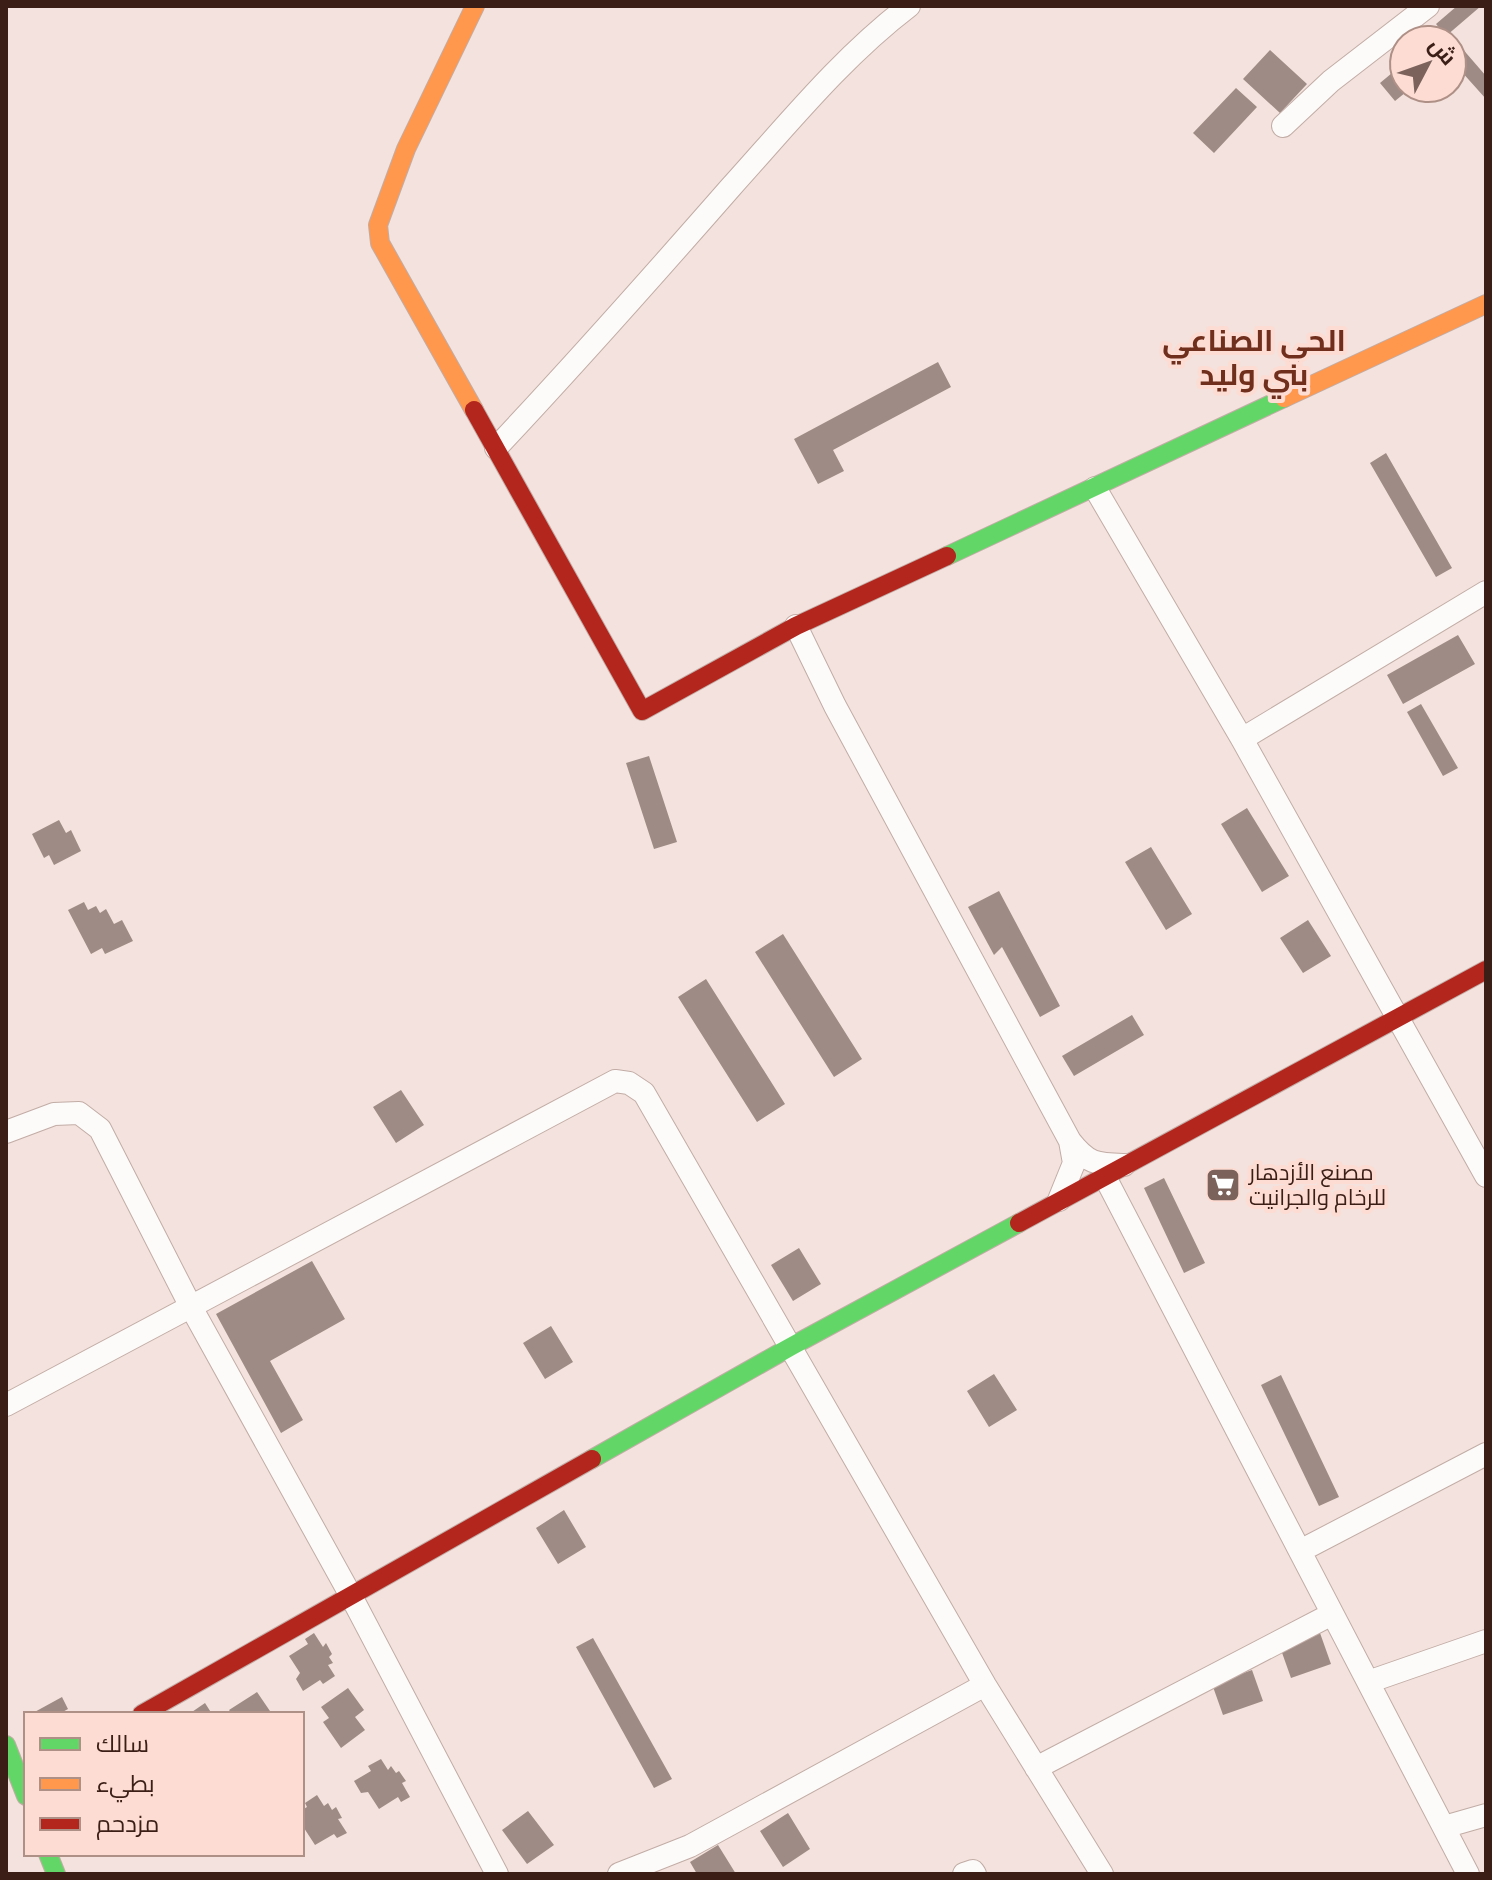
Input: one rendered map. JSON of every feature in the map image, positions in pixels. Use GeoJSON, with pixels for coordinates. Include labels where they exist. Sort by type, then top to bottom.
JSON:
{"type":"FeatureCollection","features":[{"type":"Feature","properties":{"kind":"street"},"geometry":{"type":"LineString","coordinates":[[475,6],[406,149],[378,225],[380,243],[642,711],[796,626],[1486,304]]}},
{"type":"Feature","properties":{"kind":"street"},"geometry":{"type":"LineString","coordinates":[[496,448],[802,107],[872,34],[909,6]]}},
{"type":"Feature","properties":{"kind":"street"},"geometry":{"type":"LineString","coordinates":[[1283,126],[1331,81],[1428,6]]}},
{"type":"Feature","properties":{"kind":"street"},"geometry":{"type":"LineString","coordinates":[[1095,488],[1242,739],[1486,1176]]}},
{"type":"Feature","properties":{"kind":"street"},"geometry":{"type":"LineString","coordinates":[[1242,739],[1486,592]]}},
{"type":"Feature","properties":{"kind":"street"},"geometry":{"type":"LineString","coordinates":[[796,626],[835,706],[1070,1141],[1082,1157],[1098,1164],[1130,1165]]}},
{"type":"Feature","properties":{"kind":"street"},"geometry":{"type":"LineString","coordinates":[[146,1712],[792,1346],[1486,970]]}},
{"type":"Feature","properties":{"kind":"street"},"geometry":{"type":"LineString","coordinates":[[6,1405],[615,1081],[629,1083],[644,1093],[985,1685],[1102,1874]]}},
{"type":"Feature","properties":{"kind":"street"},"geometry":{"type":"LineString","coordinates":[[6,1132],[54,1114],[79,1113],[100,1129],[191,1307],[351,1596],[497,1874]]}},
{"type":"Feature","properties":{"kind":"street"},"geometry":{"type":"LineString","coordinates":[[1059,1200],[1074,1163],[1070,1141]]}},
{"type":"Feature","properties":{"kind":"street"},"geometry":{"type":"LineString","coordinates":[[1105,1177],[1468,1874]]}},
{"type":"Feature","properties":{"kind":"street"},"geometry":{"type":"LineString","coordinates":[[1300,1551],[1486,1454]]}},
{"type":"Feature","properties":{"kind":"street"},"geometry":{"type":"LineString","coordinates":[[1036,1768],[1332,1614]]}},
{"type":"Feature","properties":{"kind":"street"},"geometry":{"type":"LineString","coordinates":[[1368,1682],[1486,1641]]}},
{"type":"Feature","properties":{"kind":"street"},"geometry":{"type":"LineString","coordinates":[[619,1874],[690,1846],[985,1685]]}},
{"type":"Feature","properties":{"kind":"street"},"geometry":{"type":"LineString","coordinates":[[6,1745],[20,1787]]}},
{"type":"Feature","properties":{"kind":"street"},"geometry":{"type":"LineString","coordinates":[[1444,1827],[1486,1815]]}},
{"type":"Feature","properties":{"kind":"street"},"geometry":{"type":"LineString","coordinates":[[964,1874],[973,1871],[975,1874]]}},
{"type":"Feature","properties":{"kind":"building"},"geometry":{"type":"Polygon","coordinates":[[[1457,6],[1481,6],[1460,24],[1436,24],[1457,6]]]}},
{"type":"Feature","properties":{"kind":"building"},"geometry":{"type":"Polygon","coordinates":[[[1270,50],[1307,84],[1280,113],[1243,79],[1270,50]]]}},
{"type":"Feature","properties":{"kind":"building"},"geometry":{"type":"Polygon","coordinates":[[[1468,55],[1486,76],[1486,99],[1468,79],[1468,55]]]}},
{"type":"Feature","properties":{"kind":"building"},"geometry":{"type":"Polygon","coordinates":[[[1388,76],[1388,93],[1380,83],[1388,76]]]}},
{"type":"Feature","properties":{"kind":"building"},"geometry":{"type":"Polygon","coordinates":[[[1236,88],[1257,107],[1214,153],[1193,133],[1236,88]]]}},
{"type":"Feature","properties":{"kind":"building"},"geometry":{"type":"Polygon","coordinates":[[[938,362],[951,387],[833,450],[844,471],[818,484],[794,439],[938,362]]]}},
{"type":"Feature","properties":{"kind":"building"},"geometry":{"type":"Polygon","coordinates":[[[1386,453],[1452,568],[1436,577],[1370,463],[1386,453]]]}},
{"type":"Feature","properties":{"kind":"building"},"geometry":{"type":"Polygon","coordinates":[[[1458,635],[1475,664],[1403,704],[1387,675],[1458,635]]]}},
{"type":"Feature","properties":{"kind":"building"},"geometry":{"type":"Polygon","coordinates":[[[1421,704],[1458,768],[1443,776],[1407,712],[1421,704]]]}},
{"type":"Feature","properties":{"kind":"building"},"geometry":{"type":"Polygon","coordinates":[[[649,756],[677,842],[654,849],[626,763],[649,756]]]}},
{"type":"Feature","properties":{"kind":"building"},"geometry":{"type":"Polygon","coordinates":[[[1247,808],[1289,876],[1262,892],[1221,824],[1247,808]]]}},
{"type":"Feature","properties":{"kind":"building"},"geometry":{"type":"Polygon","coordinates":[[[59,820],[66,833],[71,830],[81,851],[54,865],[49,855],[44,858],[32,834],[59,820]]]}},
{"type":"Feature","properties":{"kind":"building"},"geometry":{"type":"Polygon","coordinates":[[[1151,847],[1192,914],[1166,930],[1125,862],[1151,847]]]}},
{"type":"Feature","properties":{"kind":"building"},"geometry":{"type":"Polygon","coordinates":[[[999,891],[1060,1006],[1040,1017],[1002,947],[994,955],[968,907],[999,891]]]}},
{"type":"Feature","properties":{"kind":"building"},"geometry":{"type":"Polygon","coordinates":[[[84,902],[88,910],[96,906],[100,913],[106,909],[114,924],[122,920],[133,941],[105,954],[102,948],[91,954],[68,910],[84,902]]]}},
{"type":"Feature","properties":{"kind":"building"},"geometry":{"type":"Polygon","coordinates":[[[1308,920],[1331,956],[1303,973],[1280,938],[1308,920]]]}},
{"type":"Feature","properties":{"kind":"building"},"geometry":{"type":"Polygon","coordinates":[[[783,934],[862,1059],[834,1077],[755,952],[783,934]]]}},
{"type":"Feature","properties":{"kind":"building"},"geometry":{"type":"Polygon","coordinates":[[[706,979],[785,1104],[757,1122],[678,997],[706,979]]]}},
{"type":"Feature","properties":{"kind":"building"},"geometry":{"type":"Polygon","coordinates":[[[1132,1015],[1144,1035],[1074,1076],[1062,1056],[1132,1015]]]}},
{"type":"Feature","properties":{"kind":"building"},"geometry":{"type":"Polygon","coordinates":[[[401,1090],[424,1125],[396,1143],[373,1107],[401,1090]]]}},
{"type":"Feature","properties":{"kind":"building"},"geometry":{"type":"Polygon","coordinates":[[[1164,1178],[1205,1263],[1184,1273],[1144,1188],[1164,1178]]]}},
{"type":"Feature","properties":{"kind":"building"},"geometry":{"type":"Polygon","coordinates":[[[799,1248],[821,1284],[793,1301],[771,1265],[799,1248]]]}},
{"type":"Feature","properties":{"kind":"building"},"geometry":{"type":"Polygon","coordinates":[[[312,1261],[345,1319],[270,1361],[303,1420],[281,1433],[216,1314],[312,1261]]]}},
{"type":"Feature","properties":{"kind":"building"},"geometry":{"type":"Polygon","coordinates":[[[551,1326],[573,1362],[545,1379],[523,1343],[551,1326]]]}},
{"type":"Feature","properties":{"kind":"building"},"geometry":{"type":"Polygon","coordinates":[[[994,1374],[1017,1410],[989,1427],[967,1391],[994,1374]]]}},
{"type":"Feature","properties":{"kind":"building"},"geometry":{"type":"Polygon","coordinates":[[[1281,1375],[1339,1497],[1319,1506],[1261,1385],[1281,1375]]]}},
{"type":"Feature","properties":{"kind":"building"},"geometry":{"type":"Polygon","coordinates":[[[564,1510],[586,1547],[558,1564],[536,1528],[564,1510]]]}},
{"type":"Feature","properties":{"kind":"building"},"geometry":{"type":"Polygon","coordinates":[[[314,1633],[323,1647],[326,1643],[332,1654],[329,1657],[333,1663],[328,1665],[335,1676],[323,1684],[320,1680],[303,1691],[296,1679],[300,1673],[289,1656],[308,1644],[305,1639],[314,1633]]]}},
{"type":"Feature","properties":{"kind":"building"},"geometry":{"type":"Polygon","coordinates":[[[1320,1633],[1331,1664],[1291,1678],[1280,1647],[1320,1633]]]}},
{"type":"Feature","properties":{"kind":"building"},"geometry":{"type":"Polygon","coordinates":[[[593,1638],[672,1779],[654,1788],[576,1647],[593,1638]]]}},
{"type":"Feature","properties":{"kind":"building"},"geometry":{"type":"Polygon","coordinates":[[[1252,1670],[1263,1701],[1223,1715],[1212,1684],[1252,1670]]]}},
{"type":"Feature","properties":{"kind":"building"},"geometry":{"type":"Polygon","coordinates":[[[348,1688],[364,1710],[355,1717],[365,1730],[341,1748],[323,1722],[329,1718],[321,1707],[348,1688]]]}},
{"type":"Feature","properties":{"kind":"building"},"geometry":{"type":"Polygon","coordinates":[[[257,1692],[271,1712],[230,1712],[229,1710],[257,1692]]]}},
{"type":"Feature","properties":{"kind":"building"},"geometry":{"type":"Polygon","coordinates":[[[62,1697],[68,1709],[63,1712],[35,1712],[62,1697]]]}},
{"type":"Feature","properties":{"kind":"building"},"geometry":{"type":"Polygon","coordinates":[[[205,1703],[211,1712],[192,1712],[205,1703]]]}},
{"type":"Feature","properties":{"kind":"building"},"geometry":{"type":"Polygon","coordinates":[[[381,1759],[388,1770],[391,1766],[396,1773],[399,1771],[406,1781],[402,1783],[410,1797],[401,1802],[398,1797],[379,1809],[368,1792],[361,1793],[354,1781],[371,1771],[368,1766],[381,1759]]]}},
{"type":"Feature","properties":{"kind":"building"},"geometry":{"type":"Polygon","coordinates":[[[317,1795],[324,1806],[328,1803],[332,1810],[336,1807],[342,1818],[338,1819],[347,1833],[337,1838],[334,1834],[315,1845],[304,1828],[305,1803],[317,1795]]]}},
{"type":"Feature","properties":{"kind":"building"},"geometry":{"type":"Polygon","coordinates":[[[528,1811],[554,1845],[527,1864],[502,1830],[528,1811]]]}},
{"type":"Feature","properties":{"kind":"building"},"geometry":{"type":"Polygon","coordinates":[[[788,1813],[810,1849],[783,1867],[760,1831],[788,1813]]]}},
{"type":"Feature","properties":{"kind":"building"},"geometry":{"type":"Polygon","coordinates":[[[718,1845],[736,1874],[697,1874],[690,1862],[718,1845]]]}},
{"type":"Feature","properties":{"kind":"traffic: fast"},"geometry":{"type":"LineString","coordinates":[[947,556],[1284,398]]}},
{"type":"Feature","properties":{"kind":"traffic: fast"},"geometry":{"type":"LineString","coordinates":[[592,1459],[1019,1223]]}},
{"type":"Feature","properties":{"kind":"traffic: fast"},"geometry":{"type":"LineString","coordinates":[[6,1745],[24,1791]]}},
{"type":"Feature","properties":{"kind":"traffic: fast"},"geometry":{"type":"LineString","coordinates":[[49,1856],[56,1874]]}},
{"type":"Feature","properties":{"kind":"traffic: slow"},"geometry":{"type":"LineString","coordinates":[[474,410],[380,243],[378,225],[406,149],[475,6]]}},
{"type":"Feature","properties":{"kind":"traffic: slow"},"geometry":{"type":"LineString","coordinates":[[1284,398],[1486,304]]}},
{"type":"Feature","properties":{"kind":"traffic: jam"},"geometry":{"type":"LineString","coordinates":[[474,410],[642,711],[796,626],[947,556]]}},
{"type":"Feature","properties":{"kind":"traffic: jam"},"geometry":{"type":"LineString","coordinates":[[1019,1223],[1486,970]]}},
{"type":"Feature","properties":{"kind":"traffic: jam"},"geometry":{"type":"LineString","coordinates":[[146,1712],[592,1459]]}},
{"type":"Feature","properties":{"kind":"place","name":"مصنع الأزدهار للرخام والجرانيت"},"geometry":{"type":"Point","coordinates":[1223,1185]}},
{"type":"Feature","properties":{"kind":"district","name":"الحي الصناعي بني وليد"},"geometry":{"type":"Point","coordinates":[1254,358]}}]}
